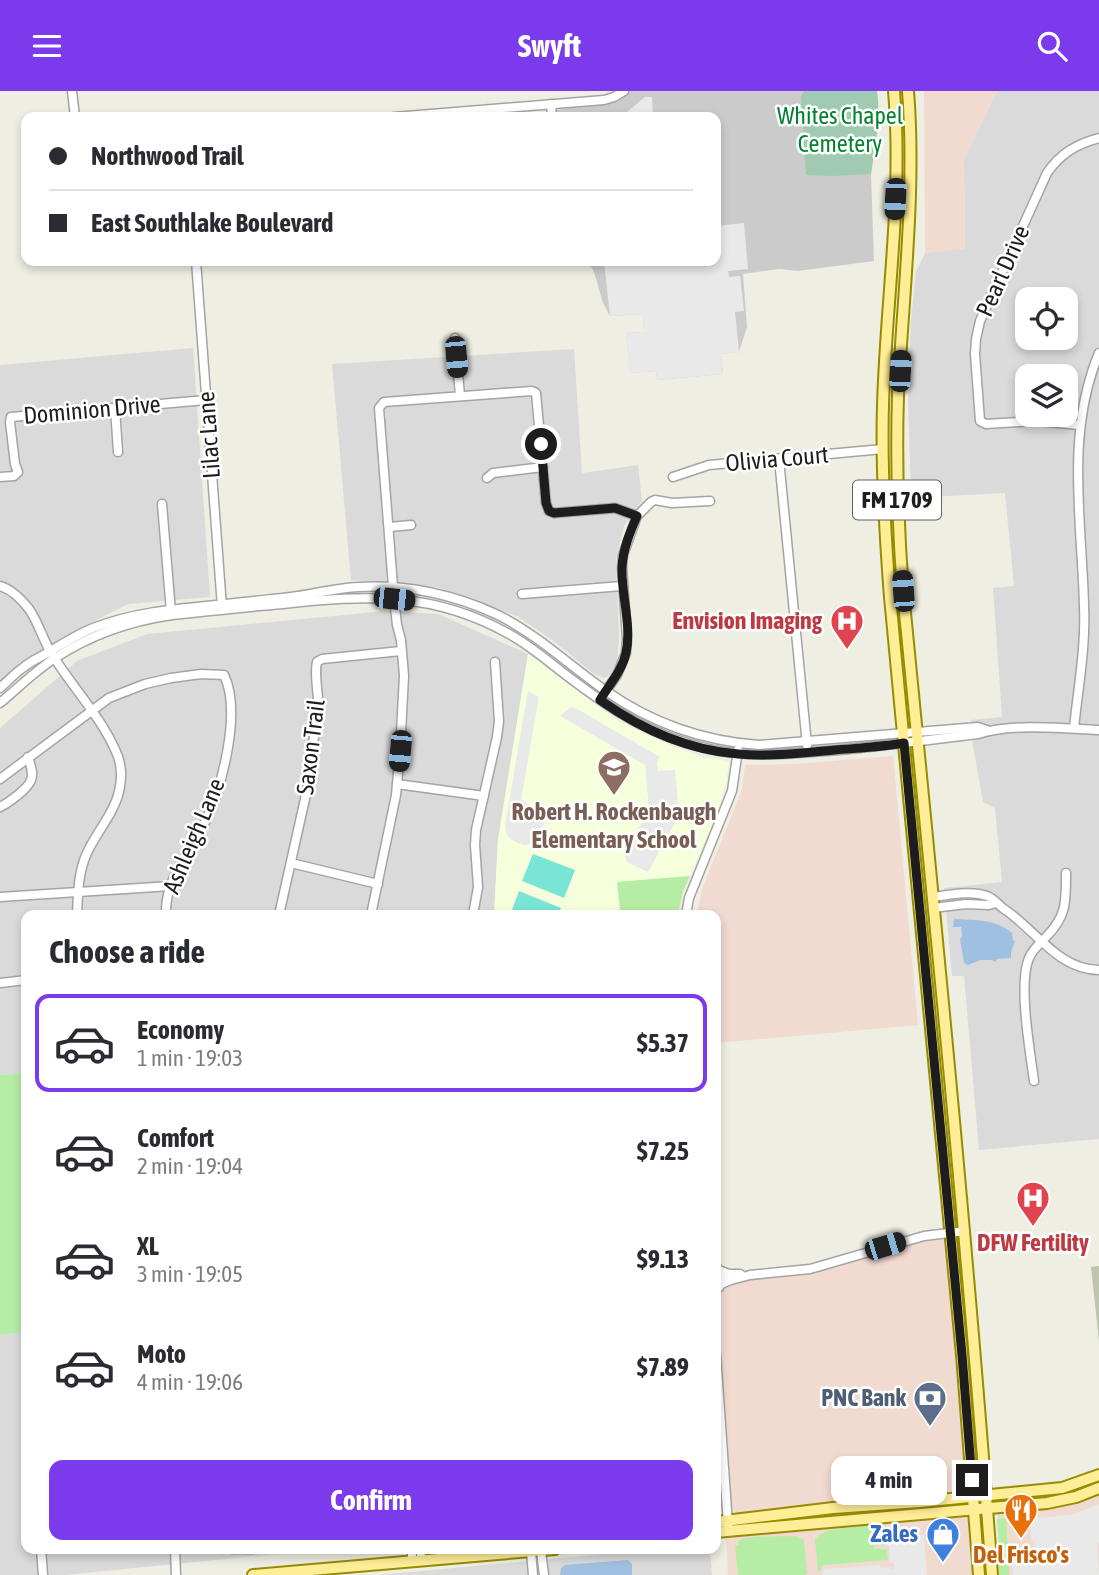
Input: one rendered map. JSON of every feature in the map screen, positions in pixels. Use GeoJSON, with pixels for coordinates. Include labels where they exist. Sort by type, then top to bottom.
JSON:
{"type":"FeatureCollection","features":[{"type":"Feature","properties":{"kind":"main road","name":"FM 1709"},"geometry":{"type":"LineString","coordinates":[[894,91],[897,148],[883,405],[884,509],[951,1232],[979,1575]]}},
{"type":"Feature","properties":{"kind":"main road","name":"FM 1709"},"geometry":{"type":"LineString","coordinates":[[908,91],[910,165],[898,396],[897,500],[903,591],[965,1231],[992,1575]]}},
{"type":"Feature","properties":{"kind":"main road"},"geometry":{"type":"LineString","coordinates":[[894,221],[908,223]]}},
{"type":"Feature","properties":{"kind":"main road"},"geometry":{"type":"LineString","coordinates":[[883,449],[892,460],[897,500]]}},
{"type":"Feature","properties":{"kind":"main road"},"geometry":{"type":"LineString","coordinates":[[721,1530],[811,1511],[1062,1488],[1099,1475]]}},
{"type":"Feature","properties":{"kind":"main road"},"geometry":{"type":"LineString","coordinates":[[721,1524],[775,1527],[809,1525],[1048,1503],[1076,1497],[1099,1488]]}},
{"type":"Feature","properties":{"kind":"main road"},"geometry":{"type":"LineString","coordinates":[[809,1525],[817,1516],[844,1507]]}},
{"type":"Feature","properties":{"kind":"main road"},"geometry":{"type":"LineString","coordinates":[[775,1527],[800,1523],[806,1520],[811,1511]]}},
{"type":"Feature","properties":{"kind":"main road"},"geometry":{"type":"LineString","coordinates":[[253,1575],[500,1554]]}},
{"type":"Feature","properties":{"kind":"street"},"geometry":{"type":"LineString","coordinates":[[454,112],[604,100],[625,91]]}},
{"type":"Feature","properties":{"kind":"street"},"geometry":{"type":"LineString","coordinates":[[73,93],[75,112]]}},
{"type":"Feature","properties":{"kind":"street"},"geometry":{"type":"LineString","coordinates":[[551,104],[552,112]]}},
{"type":"Feature","properties":{"kind":"street","name":"Pearl Drive"},"geometry":{"type":"LineString","coordinates":[[1080,425],[1036,421],[986,424],[980,421],[976,339],[980,321],[1047,173],[1071,148],[1099,138]]}},
{"type":"Feature","properties":{"kind":"street","name":"Lilac Lane"},"geometry":{"type":"LineString","coordinates":[[196,266],[222,607]]}},
{"type":"Feature","properties":{"kind":"street"},"geometry":{"type":"LineString","coordinates":[[454,338],[460,396]]}},
{"type":"Feature","properties":{"kind":"street"},"geometry":{"type":"LineString","coordinates":[[1074,728],[1084,609],[1078,448],[1087,391],[1099,353]]}},
{"type":"Feature","properties":{"kind":"street"},"geometry":{"type":"LineString","coordinates":[[372,910],[396,795],[404,676],[394,599],[379,408],[381,404],[532,391],[536,393],[546,503],[549,511],[554,513],[615,508],[637,516]]}},
{"type":"Feature","properties":{"kind":"street","name":"Dominion Drive"},"geometry":{"type":"LineString","coordinates":[[0,477],[14,476],[18,472],[11,417],[206,401]]}},
{"type":"Feature","properties":{"kind":"street"},"geometry":{"type":"LineString","coordinates":[[115,408],[118,452]]}},
{"type":"Feature","properties":{"kind":"street","name":"Olivia Court"},"geometry":{"type":"LineString","coordinates":[[673,477],[709,465],[883,449]]}},
{"type":"Feature","properties":{"kind":"street"},"geometry":{"type":"LineString","coordinates":[[779,459],[808,753]]}},
{"type":"Feature","properties":{"kind":"street"},"geometry":{"type":"LineString","coordinates":[[487,478],[493,473],[543,467]]}},
{"type":"Feature","properties":{"kind":"street"},"geometry":{"type":"LineString","coordinates":[[600,700],[617,675],[626,653],[623,555],[637,516],[655,500],[672,503],[710,501]]}},
{"type":"Feature","properties":{"kind":"street"},"geometry":{"type":"LineString","coordinates":[[162,504],[171,612]]}},
{"type":"Feature","properties":{"kind":"street"},"geometry":{"type":"LineString","coordinates":[[389,527],[411,525]]}},
{"type":"Feature","properties":{"kind":"street"},"geometry":{"type":"LineString","coordinates":[[0,586],[6,587],[28,607],[52,655],[85,699],[120,762],[120,787],[83,865],[77,910]]}},
{"type":"Feature","properties":{"kind":"street"},"geometry":{"type":"LineString","coordinates":[[522,594],[622,586]]}},
{"type":"Feature","properties":{"kind":"street"},"geometry":{"type":"LineString","coordinates":[[279,601],[357,587],[394,587],[440,594],[466,602],[516,624],[630,707],[670,727],[706,738],[759,744],[978,734],[989,730],[1029,727],[1099,730]]}},
{"type":"Feature","properties":{"kind":"street"},"geometry":{"type":"LineString","coordinates":[[0,703],[79,634],[126,618],[279,601],[364,597],[435,605],[467,614],[526,644],[624,717],[666,737],[712,750],[737,754],[808,753],[904,738]]}},
{"type":"Feature","properties":{"kind":"street","name":"Saxon Trail"},"geometry":{"type":"LineString","coordinates":[[280,910],[309,781],[318,702],[317,661],[401,651]]}},
{"type":"Feature","properties":{"kind":"street"},"geometry":{"type":"LineString","coordinates":[[0,688],[24,666],[52,655]]}},
{"type":"Feature","properties":{"kind":"street"},"geometry":{"type":"LineString","coordinates":[[474,910],[478,887],[474,845],[499,721],[495,662]]}},
{"type":"Feature","properties":{"kind":"street","name":"Ashleigh Lane"},"geometry":{"type":"LineString","coordinates":[[91,711],[109,698],[145,684],[171,678],[201,674],[224,675],[228,684],[228,748],[218,790],[171,886],[166,910]]}},
{"type":"Feature","properties":{"kind":"street"},"geometry":{"type":"LineString","coordinates":[[0,779],[91,711]]}},
{"type":"Feature","properties":{"kind":"street"},"geometry":{"type":"LineString","coordinates":[[666,737],[670,727]]}},
{"type":"Feature","properties":{"kind":"street"},"geometry":{"type":"LineString","coordinates":[[688,910],[689,898],[732,791],[738,743]]}},
{"type":"Feature","properties":{"kind":"street"},"geometry":{"type":"LineString","coordinates":[[0,807],[21,792],[32,779],[28,757]]}},
{"type":"Feature","properties":{"kind":"street"},"geometry":{"type":"LineString","coordinates":[[397,785],[484,796]]}},
{"type":"Feature","properties":{"kind":"street"},"geometry":{"type":"LineString","coordinates":[[291,863],[377,884]]}},
{"type":"Feature","properties":{"kind":"street"},"geometry":{"type":"LineString","coordinates":[[1034,1081],[1026,1020],[1026,970],[1033,950],[1054,930],[1065,911],[1066,873]]}},
{"type":"Feature","properties":{"kind":"street"},"geometry":{"type":"LineString","coordinates":[[0,897],[171,886]]}},
{"type":"Feature","properties":{"kind":"street"},"geometry":{"type":"LineString","coordinates":[[933,902],[989,905],[996,903],[1066,961],[1099,970]]}},
{"type":"Feature","properties":{"kind":"street"},"geometry":{"type":"LineString","coordinates":[[0,983],[21,981]]}},
{"type":"Feature","properties":{"kind":"street"},"geometry":{"type":"LineString","coordinates":[[721,1270],[729,1274],[750,1275],[810,1269],[924,1235],[965,1231]]}},
{"type":"Feature","properties":{"kind":"street"},"geometry":{"type":"LineString","coordinates":[[721,1287],[731,1280],[750,1275]]}},
{"type":"Feature","properties":{"kind":"street"},"geometry":{"type":"LineString","coordinates":[[721,1426],[728,1526]]}},
{"type":"Feature","properties":{"kind":"street"},"geometry":{"type":"LineString","coordinates":[[41,1554],[43,1575]]}},
{"type":"Feature","properties":{"kind":"street"},"geometry":{"type":"LineString","coordinates":[[175,1554],[176,1575]]}},
{"type":"Feature","properties":{"kind":"street"},"geometry":{"type":"LineString","coordinates":[[414,1554],[417,1561]]}},
{"type":"Feature","properties":{"kind":"street"},"geometry":{"type":"LineString","coordinates":[[417,1561],[419,1554]]}},
{"type":"Feature","properties":{"kind":"street"},"geometry":{"type":"LineString","coordinates":[[533,1575],[536,1554]]}},
{"type":"Feature","properties":{"kind":"street"},"geometry":{"type":"LineString","coordinates":[[537,1554],[544,1575]]}},
{"type":"Feature","properties":{"kind":"shaded area"},"geometry":{"type":"Polygon","coordinates":[[[629,91],[877,91],[878,117],[871,174],[874,261],[798,271],[779,269],[743,274],[747,327],[739,352],[721,354],[723,374],[657,380],[656,371],[630,373],[626,333],[644,332],[643,314],[610,316],[591,266],[721,266],[721,112],[557,112],[620,99],[629,91]]]}},
{"type":"Feature","properties":{"kind":"shaded area"},"geometry":{"type":"Polygon","coordinates":[[[924,91],[997,91],[964,160],[965,249],[925,253],[924,91]]]}},
{"type":"Feature","properties":{"kind":"shaded area"},"geometry":{"type":"Polygon","coordinates":[[[997,91],[1099,91],[1099,1139],[979,1150],[964,976],[952,976],[944,888],[1002,882],[995,808],[983,802],[971,720],[1002,717],[993,588],[1014,586],[1005,493],[911,498],[908,401],[916,272],[925,253],[965,248],[964,160],[997,91]]]}},
{"type":"Feature","properties":{"kind":"shaded area"},"geometry":{"type":"Polygon","coordinates":[[[645,97],[652,97],[653,112],[627,112],[645,97]]]}},
{"type":"Feature","properties":{"kind":"shaded area"},"geometry":{"type":"Polygon","coordinates":[[[744,223],[748,269],[728,271],[729,277],[740,276],[744,311],[735,312],[739,352],[721,354],[723,374],[657,380],[656,371],[630,373],[626,333],[644,332],[643,314],[610,316],[605,266],[721,266],[721,225],[744,223]]]}},
{"type":"Feature","properties":{"kind":"shaded area"},"geometry":{"type":"Polygon","coordinates":[[[193,348],[210,597],[128,604],[59,639],[0,684],[0,365],[193,348]]]}},
{"type":"Feature","properties":{"kind":"shaded area"},"geometry":{"type":"Polygon","coordinates":[[[574,349],[582,473],[638,465],[642,501],[624,526],[616,559],[619,638],[617,661],[611,674],[604,678],[594,674],[517,616],[437,587],[351,580],[332,364],[574,349]]]}},
{"type":"Feature","properties":{"kind":"shaded area"},"geometry":{"type":"Polygon","coordinates":[[[385,611],[438,614],[528,654],[498,840],[494,910],[21,910],[21,1073],[0,1075],[0,728],[77,661],[147,634],[385,611]]]}},
{"type":"Feature","properties":{"kind":"shaded area","name":"Robert H. Rockenbaugh Elementary School"},"geometry":{"type":"Polygon","coordinates":[[[528,654],[618,721],[705,758],[729,761],[726,784],[718,810],[690,876],[617,882],[619,910],[494,910],[498,840],[528,654]]]}},
{"type":"Feature","properties":{"kind":"shaded area"},"geometry":{"type":"Polygon","coordinates":[[[528,691],[539,697],[521,800],[540,811],[544,823],[540,835],[533,839],[533,844],[525,845],[510,839],[505,826],[528,691]]]}},
{"type":"Feature","properties":{"kind":"shaded area"},"geometry":{"type":"Polygon","coordinates":[[[571,707],[660,757],[657,763],[658,771],[675,770],[679,813],[675,814],[678,817],[648,872],[627,862],[623,851],[649,810],[645,765],[560,716],[571,707]]]}},
{"type":"Feature","properties":{"kind":"shaded area"},"geometry":{"type":"Polygon","coordinates":[[[893,756],[918,1025],[721,1043],[721,910],[698,910],[702,889],[742,790],[745,765],[893,756]]]}},
{"type":"Feature","properties":{"kind":"shaded area"},"geometry":{"type":"Polygon","coordinates":[[[533,854],[575,870],[564,898],[522,881],[533,854]]]}},
{"type":"Feature","properties":{"kind":"shaded area"},"geometry":{"type":"Polygon","coordinates":[[[519,891],[561,908],[560,910],[512,910],[519,891]]]}},
{"type":"Feature","properties":{"kind":"shaded area"},"geometry":{"type":"Polygon","coordinates":[[[954,919],[985,921],[1006,928],[1015,941],[1011,958],[997,959],[995,962],[981,960],[968,965],[964,963],[961,927],[953,927],[954,919]]]}},
{"type":"Feature","properties":{"kind":"shaded area"},"geometry":{"type":"Polygon","coordinates":[[[930,1240],[947,1242],[950,1260],[948,1279],[963,1408],[963,1493],[737,1513],[732,1510],[721,1364],[722,1286],[740,1280],[818,1272],[930,1240]]]}},
{"type":"Feature","properties":{"kind":"shaded area"},"geometry":{"type":"Polygon","coordinates":[[[1099,1266],[1099,1341],[1091,1267],[1099,1266]]]}},
{"type":"Feature","properties":{"kind":"shaded area"},"geometry":{"type":"Polygon","coordinates":[[[21,1333],[21,1554],[277,1554],[64,1575],[0,1575],[0,1335],[21,1333]]]}},
{"type":"Feature","properties":{"kind":"shaded area"},"geometry":{"type":"Polygon","coordinates":[[[1099,1492],[1099,1575],[998,1575],[997,1518],[1000,1511],[1099,1492]]]}},
{"type":"Feature","properties":{"kind":"shaded area"},"geometry":{"type":"Polygon","coordinates":[[[1099,1504],[1099,1575],[1013,1575],[1011,1557],[1016,1557],[1016,1552],[1036,1549],[1031,1538],[1031,1519],[1074,1514],[1099,1504]]]}},
{"type":"Feature","properties":{"kind":"shaded area"},"geometry":{"type":"Polygon","coordinates":[[[971,1516],[975,1575],[728,1575],[726,1535],[810,1531],[882,1520],[894,1523],[971,1516]]]}},
{"type":"Feature","properties":{"kind":"shaded area"},"geometry":{"type":"Polygon","coordinates":[[[918,1528],[919,1535],[924,1535],[927,1575],[823,1575],[823,1569],[880,1565],[881,1568],[895,1569],[894,1563],[890,1563],[888,1534],[906,1533],[906,1530],[918,1528]]]}},
{"type":"Feature","properties":{"kind":"shaded area"},"geometry":{"type":"Polygon","coordinates":[[[604,1554],[710,1554],[712,1575],[378,1575],[604,1554]]]}},
{"type":"Feature","properties":{"kind":"shaded area"},"geometry":{"type":"Polygon","coordinates":[[[628,1560],[632,1564],[632,1575],[560,1575],[561,1568],[565,1565],[628,1560]]]}},
{"type":"Feature","properties":{"kind":"green space","name":"Whites Chapel Cemetery"},"geometry":{"type":"Polygon","coordinates":[[[804,91],[877,91],[878,122],[871,174],[806,175],[801,96],[804,91]]]}},
{"type":"Feature","properties":{"kind":"green space"},"geometry":{"type":"Polygon","coordinates":[[[690,876],[679,910],[620,910],[617,882],[690,876]]]}},
{"type":"Feature","properties":{"kind":"green space"},"geometry":{"type":"Polygon","coordinates":[[[21,1073],[21,1333],[0,1335],[0,1075],[21,1073]]]}},
{"type":"Feature","properties":{"kind":"green space"},"geometry":{"type":"Polygon","coordinates":[[[1006,1518],[1009,1575],[998,1575],[997,1519],[1006,1518]]]}},
{"type":"Feature","properties":{"kind":"green space"},"geometry":{"type":"Polygon","coordinates":[[[879,1524],[889,1527],[886,1545],[874,1546],[874,1549],[887,1549],[888,1560],[823,1565],[821,1571],[818,1571],[815,1539],[819,1535],[830,1530],[879,1524]]]}},
{"type":"Feature","properties":{"kind":"green space"},"geometry":{"type":"Polygon","coordinates":[[[795,1536],[804,1540],[805,1575],[738,1575],[735,1545],[738,1545],[739,1540],[795,1536]]]}},
{"type":"Feature","properties":{"kind":"place","name":"Envision Imaging"},"geometry":{"type":"Point","coordinates":[847,651]}},
{"type":"Feature","properties":{"kind":"place","name":"Robert H. Rockenbaugh Elementary School"},"geometry":{"type":"Point","coordinates":[614,797]}},
{"type":"Feature","properties":{"kind":"place","name":"DFW Fertility"},"geometry":{"type":"Point","coordinates":[1033,1228]}},
{"type":"Feature","properties":{"kind":"place","name":"PNC Bank"},"geometry":{"type":"Point","coordinates":[930,1428]}},
{"type":"Feature","properties":{"kind":"place","name":"Del Frisco's"},"geometry":{"type":"Point","coordinates":[1021,1540]}},
{"type":"Feature","properties":{"kind":"place","name":"Zales"},"geometry":{"type":"Point","coordinates":[943,1564]}},
{"type":"Feature","properties":{"kind":"route"},"geometry":{"type":"LineString","coordinates":[[541,444],[549,511],[554,513],[620,508],[637,516],[627,541],[622,567],[626,653],[617,675],[600,700],[624,717],[666,737],[737,754],[808,753],[904,743],[972,1480]]}}]}
